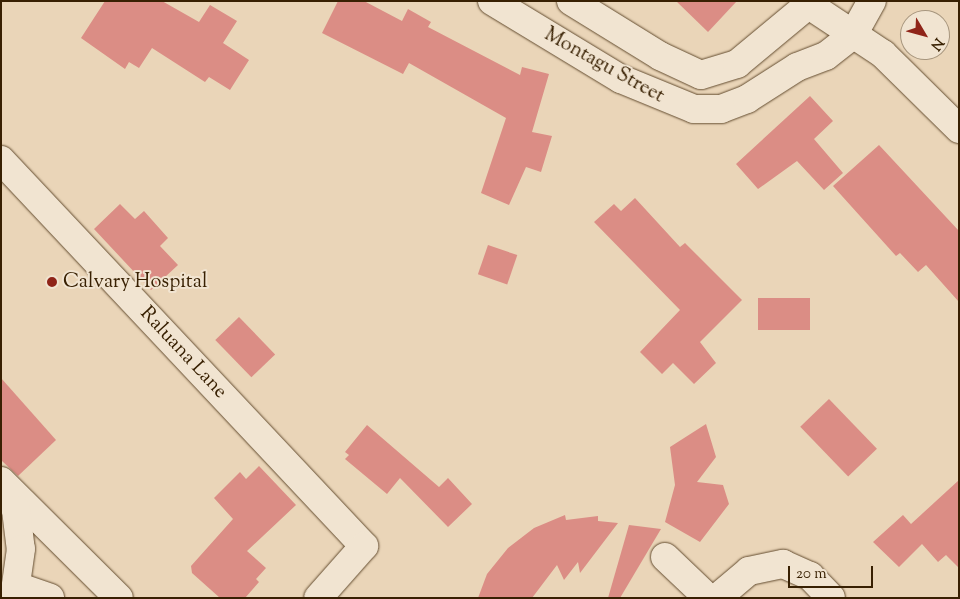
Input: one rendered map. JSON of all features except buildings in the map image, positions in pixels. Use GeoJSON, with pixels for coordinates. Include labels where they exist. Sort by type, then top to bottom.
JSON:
{"type":"FeatureCollection","features":[{"type":"Feature","properties":{"kind":"street","name":"Montagu Street"},"geometry":{"type":"LineString","coordinates":[[492,1],[622,79],[694,109],[721,109],[747,99],[797,67],[826,56],[853,35]]}},
{"type":"Feature","properties":{"kind":"street","name":"Montagu Street"},"geometry":{"type":"LineString","coordinates":[[572,1],[701,75],[738,64],[811,3],[853,35],[883,54],[959,129]]}},
{"type":"Feature","properties":{"kind":"street"},"geometry":{"type":"LineString","coordinates":[[853,35],[872,1]]}},
{"type":"Feature","properties":{"kind":"street","name":"Raluana Lane"},"geometry":{"type":"LineString","coordinates":[[1,160],[364,546],[318,598]]}},
{"type":"Feature","properties":{"kind":"street"},"geometry":{"type":"LineString","coordinates":[[1,481],[16,510],[21,549],[15,592],[50,598]]}},
{"type":"Feature","properties":{"kind":"street"},"geometry":{"type":"LineString","coordinates":[[1,481],[119,598]]}},
{"type":"Feature","properties":{"kind":"street"},"geometry":{"type":"LineString","coordinates":[[665,557],[708,598]]}},
{"type":"Feature","properties":{"kind":"street"},"geometry":{"type":"LineString","coordinates":[[717,598],[749,571],[782,564],[810,576],[832,598]]}},
{"type":"Feature","properties":{"kind":"place","name":"Calvary Hospital"},"geometry":{"type":"Point","coordinates":[52,282]}}]}
